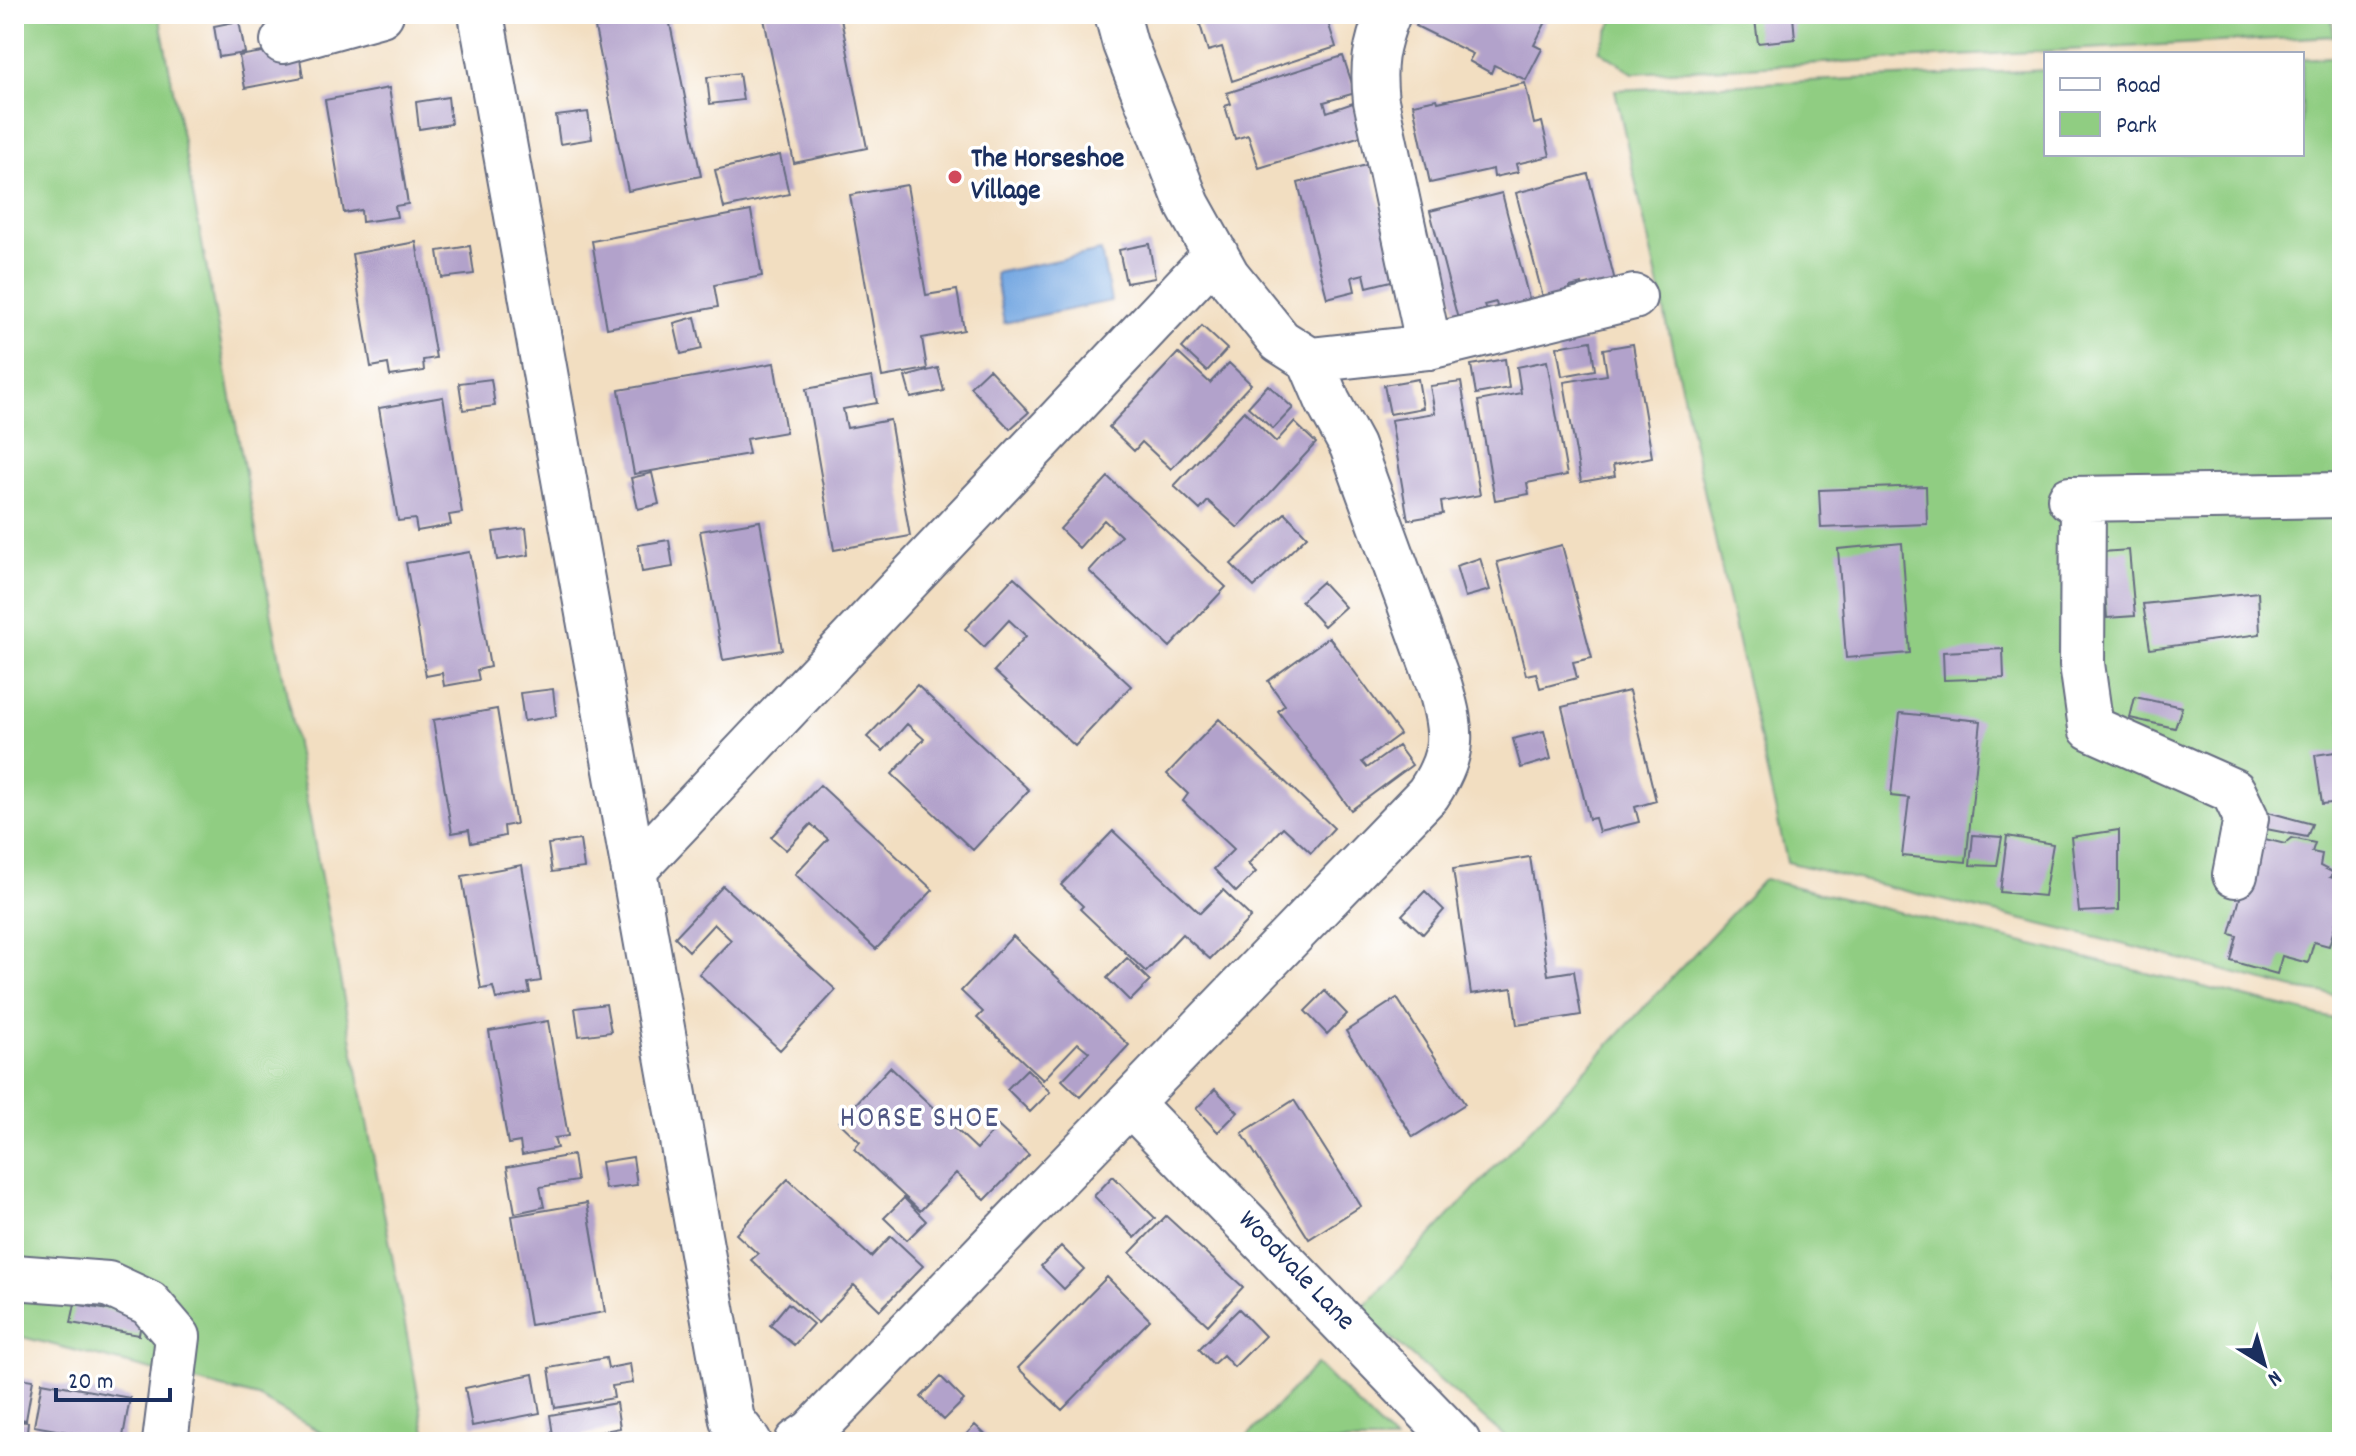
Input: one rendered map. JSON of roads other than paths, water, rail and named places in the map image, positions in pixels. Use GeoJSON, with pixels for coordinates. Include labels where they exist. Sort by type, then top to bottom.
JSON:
{"type":"FeatureCollection","features":[{"type":"Feature","properties":{"kind":"street"},"geometry":{"type":"LineString","coordinates":[[283,41],[381,14]]}},
{"type":"Feature","properties":{"kind":"street"},"geometry":{"type":"LineString","coordinates":[[481,14],[732,1420],[749,1442]]}},
{"type":"Feature","properties":{"kind":"street"},"geometry":{"type":"LineString","coordinates":[[797,1442],[823,1421],[1428,794],[1443,771],[1449,746],[1449,717],[1440,687],[1352,446],[1310,360],[1280,341],[1227,275],[1188,205],[1125,44],[1117,14]]}},
{"type":"Feature","properties":{"kind":"street"},"geometry":{"type":"LineString","coordinates":[[1388,14],[1376,47],[1372,73],[1429,347]]}},
{"type":"Feature","properties":{"kind":"street"},"geometry":{"type":"LineString","coordinates":[[634,870],[1216,254]]}},
{"type":"Feature","properties":{"kind":"street"},"geometry":{"type":"LineString","coordinates":[[1310,360],[1429,347],[1634,297]]}},
{"type":"Feature","properties":{"kind":"street"},"geometry":{"type":"LineString","coordinates":[[2235,875],[2246,818],[2233,791],[2091,728],[2082,664],[2076,499],[2342,495]]}},
{"type":"Feature","properties":{"kind":"street","name":"Woodvale Lane"},"geometry":{"type":"LineString","coordinates":[[1130,1103],[1458,1442]]}},
{"type":"Feature","properties":{"kind":"street"},"geometry":{"type":"LineString","coordinates":[[14,1277],[108,1284],[149,1303],[178,1337],[165,1442]]}},
{"type":"Feature","properties":{"kind":"water"},"geometry":{"type":"Polygon","coordinates":[[[1101,251],[1111,301],[1004,323],[995,273],[1101,251]]]}},
{"type":"Feature","properties":{"kind":"place","name":"The Horseshoe Village"},"geometry":{"type":"Point","coordinates":[955,177]}},
{"type":"Feature","properties":{"kind":"district","name":"HORSE SHOE"},"geometry":{"type":"Point","coordinates":[920,1120]}}]}
